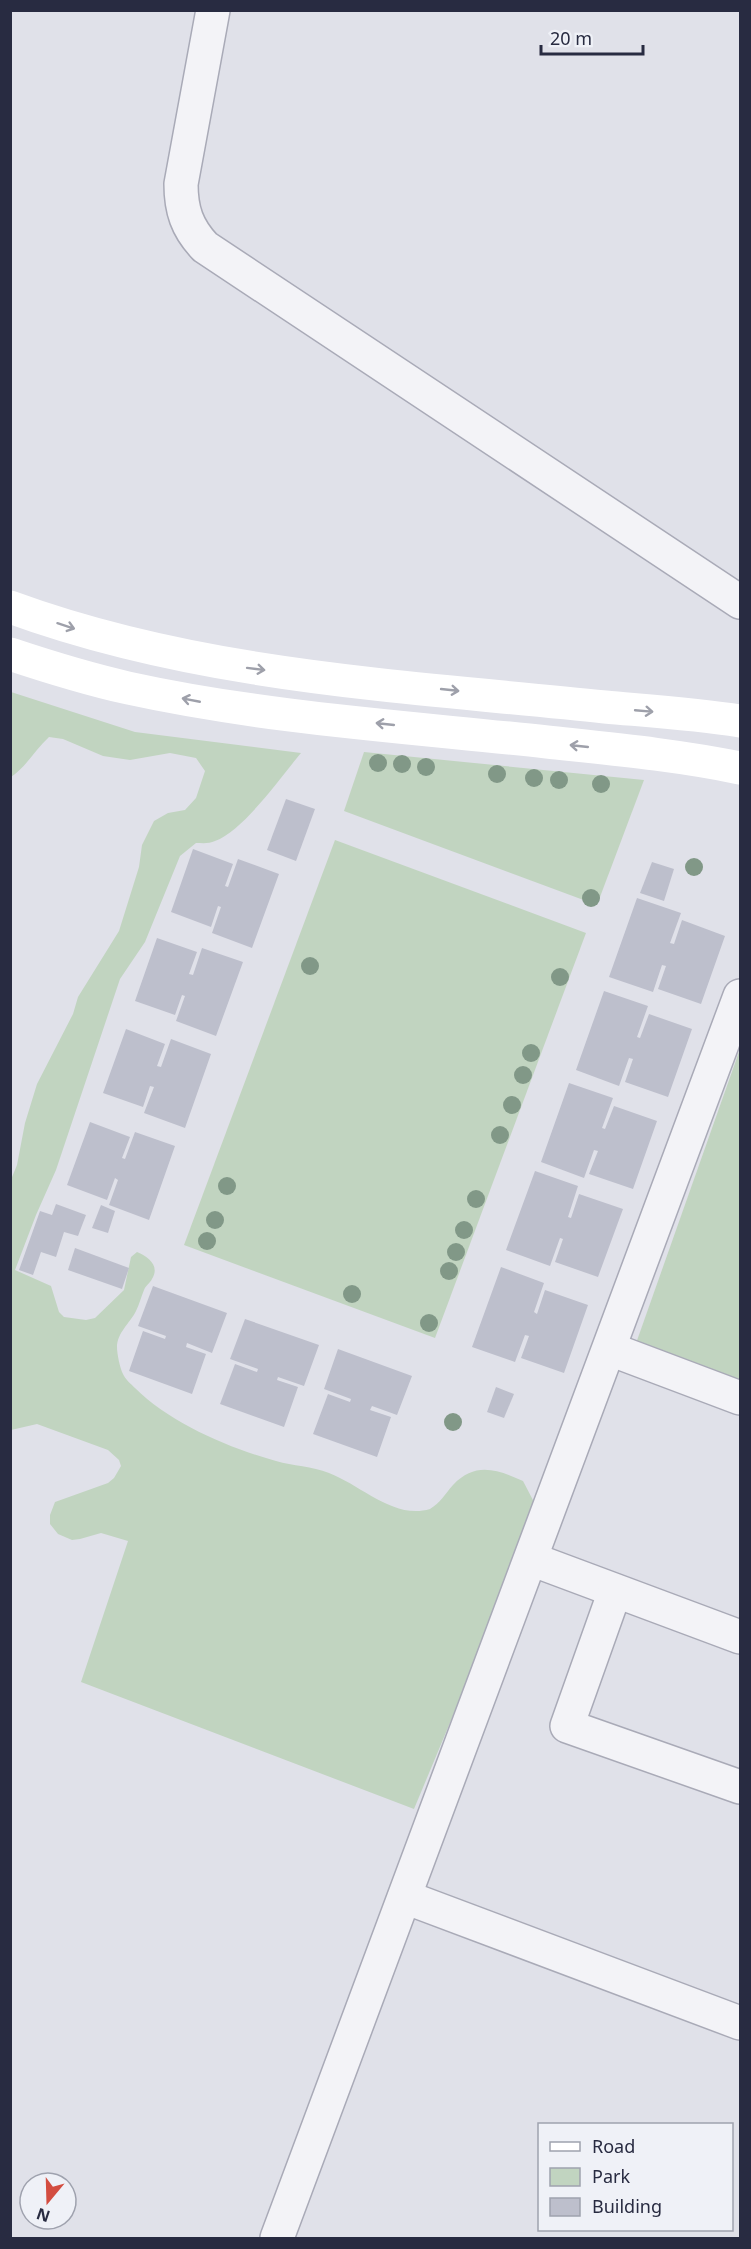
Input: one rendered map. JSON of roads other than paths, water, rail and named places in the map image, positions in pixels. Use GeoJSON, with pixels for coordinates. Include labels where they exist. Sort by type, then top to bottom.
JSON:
{"type":"FeatureCollection","features":[{"type":"Feature","properties":{"kind":"street"},"geometry":{"type":"LineString","coordinates":[[213,10],[181,184],[183,213],[195,237],[205,247],[741,602]]}},
{"type":"Feature","properties":{"kind":"street"},"geometry":{"type":"LineString","coordinates":[[10,608],[98,636],[163,652],[237,666],[741,721]]}},
{"type":"Feature","properties":{"kind":"street"},"geometry":{"type":"LineString","coordinates":[[10,654],[117,685],[199,702],[642,752],[741,768]]}},
{"type":"Feature","properties":{"kind":"street"},"geometry":{"type":"LineString","coordinates":[[277,2238],[741,996]]}},
{"type":"Feature","properties":{"kind":"street"},"geometry":{"type":"LineString","coordinates":[[610,1349],[741,1398]]}},
{"type":"Feature","properties":{"kind":"street"},"geometry":{"type":"LineString","coordinates":[[531,1559],[741,1637]]}},
{"type":"Feature","properties":{"kind":"street"},"geometry":{"type":"LineString","coordinates":[[615,1590],[567,1726],[741,1787]]}},
{"type":"Feature","properties":{"kind":"street"},"geometry":{"type":"LineString","coordinates":[[405,1897],[741,2023]]}}]}
